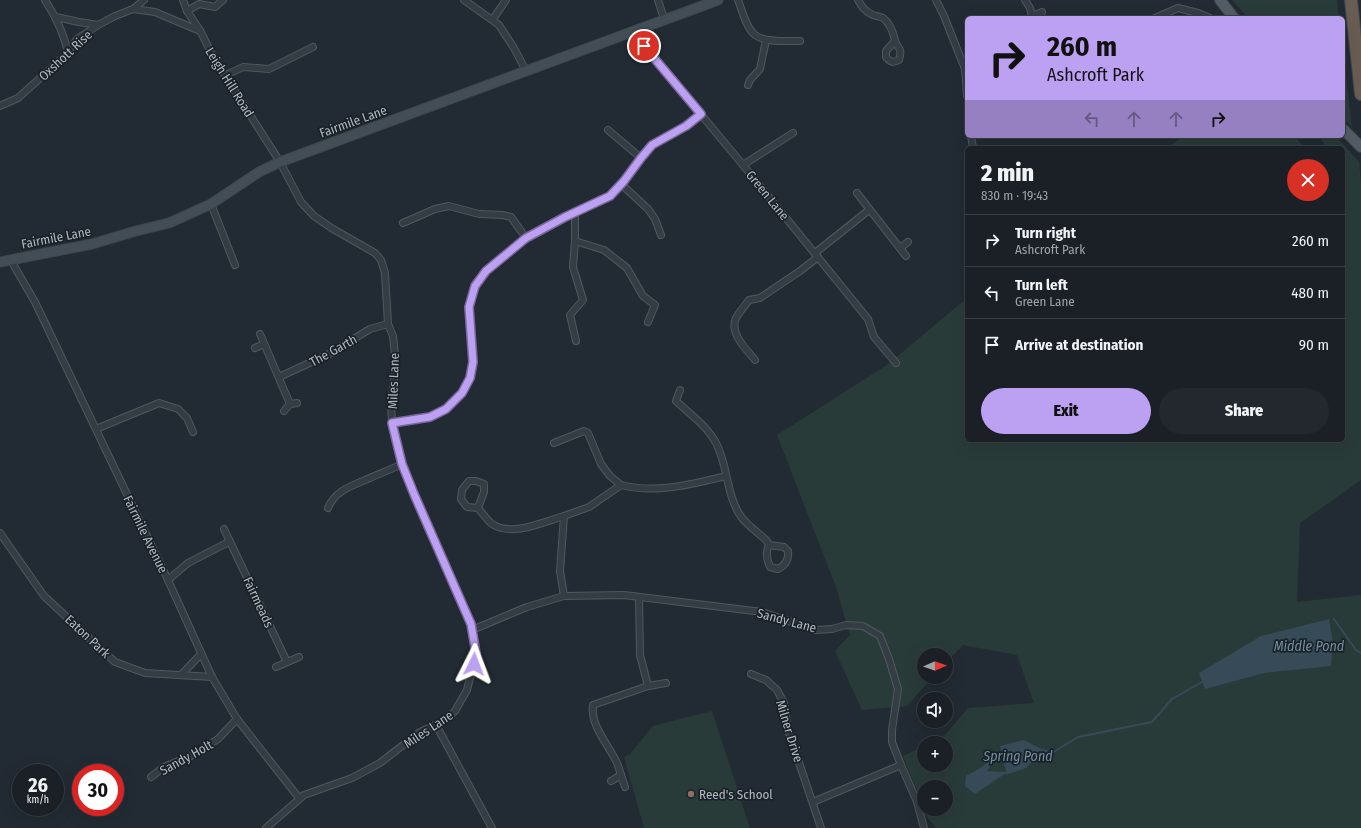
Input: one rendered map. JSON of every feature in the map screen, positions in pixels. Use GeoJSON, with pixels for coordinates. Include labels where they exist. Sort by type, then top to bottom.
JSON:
{"type":"FeatureCollection","features":[{"type":"Feature","properties":{"kind":"highway"},"geometry":{"type":"LineString","coordinates":[[1351,0],[1361,94]]}},
{"type":"Feature","properties":{"kind":"main road"},"geometry":{"type":"LineString","coordinates":[[1220,0],[1232,16]]}},
{"type":"Feature","properties":{"kind":"main road"},"geometry":{"type":"LineString","coordinates":[[1345,131],[1361,147]]}},
{"type":"Feature","properties":{"kind":"street"},"geometry":{"type":"LineString","coordinates":[[45,0],[56,17],[65,38],[68,53]]}},
{"type":"Feature","properties":{"kind":"street","name":"Oxshott Rise"},"geometry":{"type":"LineString","coordinates":[[0,106],[18,98],[68,53],[77,39],[98,25],[133,9],[144,0]]}},
{"type":"Feature","properties":{"kind":"street","name":"Leigh Hill Road"},"geometry":{"type":"LineString","coordinates":[[183,0],[187,11],[201,32],[212,55],[280,162]]}},
{"type":"Feature","properties":{"kind":"street"},"geometry":{"type":"LineString","coordinates":[[187,11],[199,4],[215,6],[223,0]]}},
{"type":"Feature","properties":{"kind":"street"},"geometry":{"type":"LineString","coordinates":[[464,0],[500,25],[526,70]]}},
{"type":"Feature","properties":{"kind":"street"},"geometry":{"type":"LineString","coordinates":[[493,19],[506,0]]}},
{"type":"Feature","properties":{"kind":"street"},"geometry":{"type":"LineString","coordinates":[[658,0],[664,19]]}},
{"type":"Feature","properties":{"kind":"street","name":"Fairmile Lane"},"geometry":{"type":"LineString","coordinates":[[0,262],[92,244],[169,223],[211,204],[258,172],[280,162],[718,0]]}},
{"type":"Feature","properties":{"kind":"street"},"geometry":{"type":"LineString","coordinates":[[738,0],[751,32],[757,37],[766,40],[800,41]]}},
{"type":"Feature","properties":{"kind":"street"},"geometry":{"type":"LineString","coordinates":[[858,0],[863,8],[870,14],[884,19],[895,36],[895,41]]}},
{"type":"Feature","properties":{"kind":"street"},"geometry":{"type":"LineString","coordinates":[[936,0],[965,69]]}},
{"type":"Feature","properties":{"kind":"street"},"geometry":{"type":"LineString","coordinates":[[1025,0],[1030,8],[1030,16]]}},
{"type":"Feature","properties":{"kind":"street"},"geometry":{"type":"LineString","coordinates":[[1160,16],[1178,8],[1198,12],[1206,16]]}},
{"type":"Feature","properties":{"kind":"street","name":"Oxshott Rise"},"geometry":{"type":"LineString","coordinates":[[133,9],[155,12],[201,32]]}},
{"type":"Feature","properties":{"kind":"street"},"geometry":{"type":"LineString","coordinates":[[1032,16],[1042,12]]}},
{"type":"Feature","properties":{"kind":"street"},"geometry":{"type":"LineString","coordinates":[[56,17],[98,25]]}},
{"type":"Feature","properties":{"kind":"street","name":"Green Lane"},"geometry":{"type":"LineString","coordinates":[[634,31],[644,46],[868,319],[874,337],[896,363]]}},
{"type":"Feature","properties":{"kind":"street"},"geometry":{"type":"LineString","coordinates":[[748,85],[750,80],[760,69],[766,40]]}},
{"type":"Feature","properties":{"kind":"street"},"geometry":{"type":"LineString","coordinates":[[226,75],[243,67],[269,69],[313,47]]}},
{"type":"Feature","properties":{"kind":"street"},"geometry":{"type":"LineString","coordinates":[[959,55],[965,53]]}},
{"type":"Feature","properties":{"kind":"street"},"geometry":{"type":"LineString","coordinates":[[392,423],[430,417],[446,409],[462,393],[470,378],[473,362],[469,307],[475,286],[486,271],[526,238],[610,196],[652,145],[686,126],[701,114]]}},
{"type":"Feature","properties":{"kind":"street"},"geometry":{"type":"LineString","coordinates":[[608,130],[641,158]]}},
{"type":"Feature","properties":{"kind":"street"},"geometry":{"type":"LineString","coordinates":[[743,165],[793,133]]}},
{"type":"Feature","properties":{"kind":"street","name":"Miles Lane"},"geometry":{"type":"LineString","coordinates":[[266,828],[299,798],[352,778],[380,763],[420,732],[447,719],[455,711],[467,690],[476,653],[471,624],[402,464],[392,423],[391,405],[396,364],[393,336],[388,324],[385,273],[381,260],[375,253],[333,229],[314,216],[301,202],[280,162]]}},
{"type":"Feature","properties":{"kind":"street"},"geometry":{"type":"LineString","coordinates":[[621,184],[648,209],[655,219],[661,235]]}},
{"type":"Feature","properties":{"kind":"street"},"geometry":{"type":"LineString","coordinates":[[857,193],[906,256]]}},
{"type":"Feature","properties":{"kind":"street"},"geometry":{"type":"LineString","coordinates":[[211,204],[236,265]]}},
{"type":"Feature","properties":{"kind":"street"},"geometry":{"type":"LineString","coordinates":[[402,224],[435,209],[449,206],[479,214],[503,215],[511,217],[526,238]]}},
{"type":"Feature","properties":{"kind":"street"},"geometry":{"type":"LineString","coordinates":[[755,360],[736,333],[734,325],[736,318],[749,300],[760,298],[800,271],[869,210]]}},
{"type":"Feature","properties":{"kind":"street"},"geometry":{"type":"LineString","coordinates":[[575,213],[573,267],[583,300],[570,315],[576,341]]}},
{"type":"Feature","properties":{"kind":"street"},"geometry":{"type":"LineString","coordinates":[[575,241],[604,250],[628,268],[643,296],[655,305],[648,322]]}},
{"type":"Feature","properties":{"kind":"street"},"geometry":{"type":"LineString","coordinates":[[900,248],[908,242]]}},
{"type":"Feature","properties":{"kind":"street","name":"Fairmile Avenue"},"geometry":{"type":"LineString","coordinates":[[10,259],[35,302],[168,580],[212,676],[237,719],[299,798]]}},
{"type":"Feature","properties":{"kind":"street","name":"The Garth"},"geometry":{"type":"LineString","coordinates":[[279,377],[329,354],[370,329],[388,324]]}},
{"type":"Feature","properties":{"kind":"street"},"geometry":{"type":"LineString","coordinates":[[260,334],[290,404]]}},
{"type":"Feature","properties":{"kind":"street"},"geometry":{"type":"LineString","coordinates":[[255,348],[264,344]]}},
{"type":"Feature","properties":{"kind":"street"},"geometry":{"type":"LineString","coordinates":[[680,390],[676,401],[712,436],[720,452],[726,476],[740,516],[767,540],[769,545]]}},
{"type":"Feature","properties":{"kind":"street"},"geometry":{"type":"LineString","coordinates":[[96,429],[158,403],[178,409],[187,418],[193,432]]}},
{"type":"Feature","properties":{"kind":"street"},"geometry":{"type":"LineString","coordinates":[[284,411],[290,404],[297,403]]}},
{"type":"Feature","properties":{"kind":"street"},"geometry":{"type":"LineString","coordinates":[[554,443],[584,431],[588,433],[601,464],[610,476],[621,485],[635,489],[658,489],[726,476]]}},
{"type":"Feature","properties":{"kind":"street"},"geometry":{"type":"LineString","coordinates":[[328,508],[331,500],[353,484],[402,464]]}},
{"type":"Feature","properties":{"kind":"street"},"geometry":{"type":"LineString","coordinates":[[478,508],[484,492],[484,484],[476,481],[469,481],[462,490],[461,498],[467,507],[478,508],[492,523],[505,529],[518,529],[589,507],[621,485]]}},
{"type":"Feature","properties":{"kind":"street"},"geometry":{"type":"LineString","coordinates":[[564,516],[560,572],[564,596]]}},
{"type":"Feature","properties":{"kind":"street","name":"Fairmeads"},"geometry":{"type":"LineString","coordinates":[[224,529],[287,662]]}},
{"type":"Feature","properties":{"kind":"street","name":"Eaton Park"},"geometry":{"type":"LineString","coordinates":[[0,533],[44,596],[115,662],[145,673],[212,676]]}},
{"type":"Feature","properties":{"kind":"street"},"geometry":{"type":"LineString","coordinates":[[168,580],[188,564],[229,542]]}},
{"type":"Feature","properties":{"kind":"street","name":"Sandy Lane"},"geometry":{"type":"LineString","coordinates":[[472,630],[527,608],[564,596],[624,595],[762,612],[815,630],[832,629],[846,625],[863,626],[880,636],[889,659],[898,689],[892,730],[892,742],[917,802],[924,828]]}},
{"type":"Feature","properties":{"kind":"street"},"geometry":{"type":"LineString","coordinates":[[639,597],[640,655],[648,686]]}},
{"type":"Feature","properties":{"kind":"street"},"geometry":{"type":"LineString","coordinates":[[181,675],[201,654]]}},
{"type":"Feature","properties":{"kind":"street"},"geometry":{"type":"LineString","coordinates":[[276,667],[299,657]]}},
{"type":"Feature","properties":{"kind":"street","name":"Milner Drive"},"geometry":{"type":"LineString","coordinates":[[751,674],[766,680],[777,690],[784,703],[788,730],[822,828]]}},
{"type":"Feature","properties":{"kind":"street"},"geometry":{"type":"LineString","coordinates":[[625,787],[617,763],[602,739],[592,712],[593,705],[648,686],[666,683]]}},
{"type":"Feature","properties":{"kind":"street","name":"Sandy Holt"},"geometry":{"type":"LineString","coordinates":[[151,778],[164,767],[193,755],[218,739],[237,719]]}},
{"type":"Feature","properties":{"kind":"street"},"geometry":{"type":"LineString","coordinates":[[436,725],[492,828]]}},
{"type":"Feature","properties":{"kind":"street"},"geometry":{"type":"LineString","coordinates":[[813,802],[901,765]]}},
{"type":"Feature","properties":{"kind":"street"},"geometry":{"type":"LineString","coordinates":[[611,781],[621,775]]}},
{"type":"Feature","properties":{"kind":"shaded area"},"geometry":{"type":"Polygon","coordinates":[[[1232,0],[1337,0],[1339,16],[1246,16],[1232,0]]]}},
{"type":"Feature","properties":{"kind":"shaded area"},"geometry":{"type":"Polygon","coordinates":[[[1345,67],[1352,127],[1345,120],[1345,67]]]}},
{"type":"Feature","properties":{"kind":"shaded area"},"geometry":{"type":"Polygon","coordinates":[[[1180,138],[1296,138],[1302,146],[1170,146],[1180,138]]]}},
{"type":"Feature","properties":{"kind":"shaded area"},"geometry":{"type":"Polygon","coordinates":[[[1320,138],[1338,138],[1345,146],[1326,146],[1320,138]]]}},
{"type":"Feature","properties":{"kind":"shaded area"},"geometry":{"type":"Polygon","coordinates":[[[1345,146],[1359,162],[1361,184],[1361,480],[1300,523],[1297,602],[1361,595],[1361,828],[936,828],[927,816],[953,816],[953,780],[917,780],[917,792],[903,756],[917,749],[917,772],[953,772],[953,736],[944,736],[951,728],[953,728],[953,725],[968,708],[1034,703],[1017,655],[963,645],[953,656],[953,648],[917,648],[917,684],[927,684],[920,692],[917,692],[917,695],[907,706],[862,710],[835,651],[850,635],[836,587],[777,435],[887,365],[965,300],[965,442],[1345,442],[1345,146]]]}},
{"type":"Feature","properties":{"kind":"shaded area","name":"Reed's School"},"geometry":{"type":"Polygon","coordinates":[[[712,711],[750,828],[644,828],[624,757],[630,754],[653,726],[712,711]]]}},
{"type":"Feature","properties":{"kind":"water","name":"Middle Pond"},"geometry":{"type":"Polygon","coordinates":[[[1329,619],[1333,643],[1331,666],[1264,673],[1205,689],[1199,673],[1261,636],[1329,619]]]}},
{"type":"Feature","properties":{"kind":"water","name":"Spring Pond"},"geometry":{"type":"Polygon","coordinates":[[[1024,740],[1043,750],[1026,768],[1006,775],[1006,773],[975,794],[965,786],[966,776],[982,767],[999,752],[987,771],[1006,772],[1000,746],[1024,740]]]}},
{"type":"Feature","properties":{"kind":"waterway"},"geometry":{"type":"LineString","coordinates":[[1334,619],[1356,650],[1361,653]]}},
{"type":"Feature","properties":{"kind":"waterway","name":"Spring Pond"},"geometry":{"type":"LineString","coordinates":[[1043,750],[1052,753],[1078,737],[1152,722],[1172,699],[1202,682]]}},
{"type":"Feature","properties":{"kind":"place","name":"Reed's School"},"geometry":{"type":"Point","coordinates":[691,794]}},
{"type":"Feature","properties":{"kind":"route"},"geometry":{"type":"LineString","coordinates":[[474,664],[476,653],[471,624],[402,464],[392,423],[430,417],[446,409],[462,393],[470,378],[473,362],[469,307],[475,286],[486,271],[526,238],[565,217],[583,210],[610,196],[624,181],[652,145],[686,126],[701,114],[644,46]]}}]}
